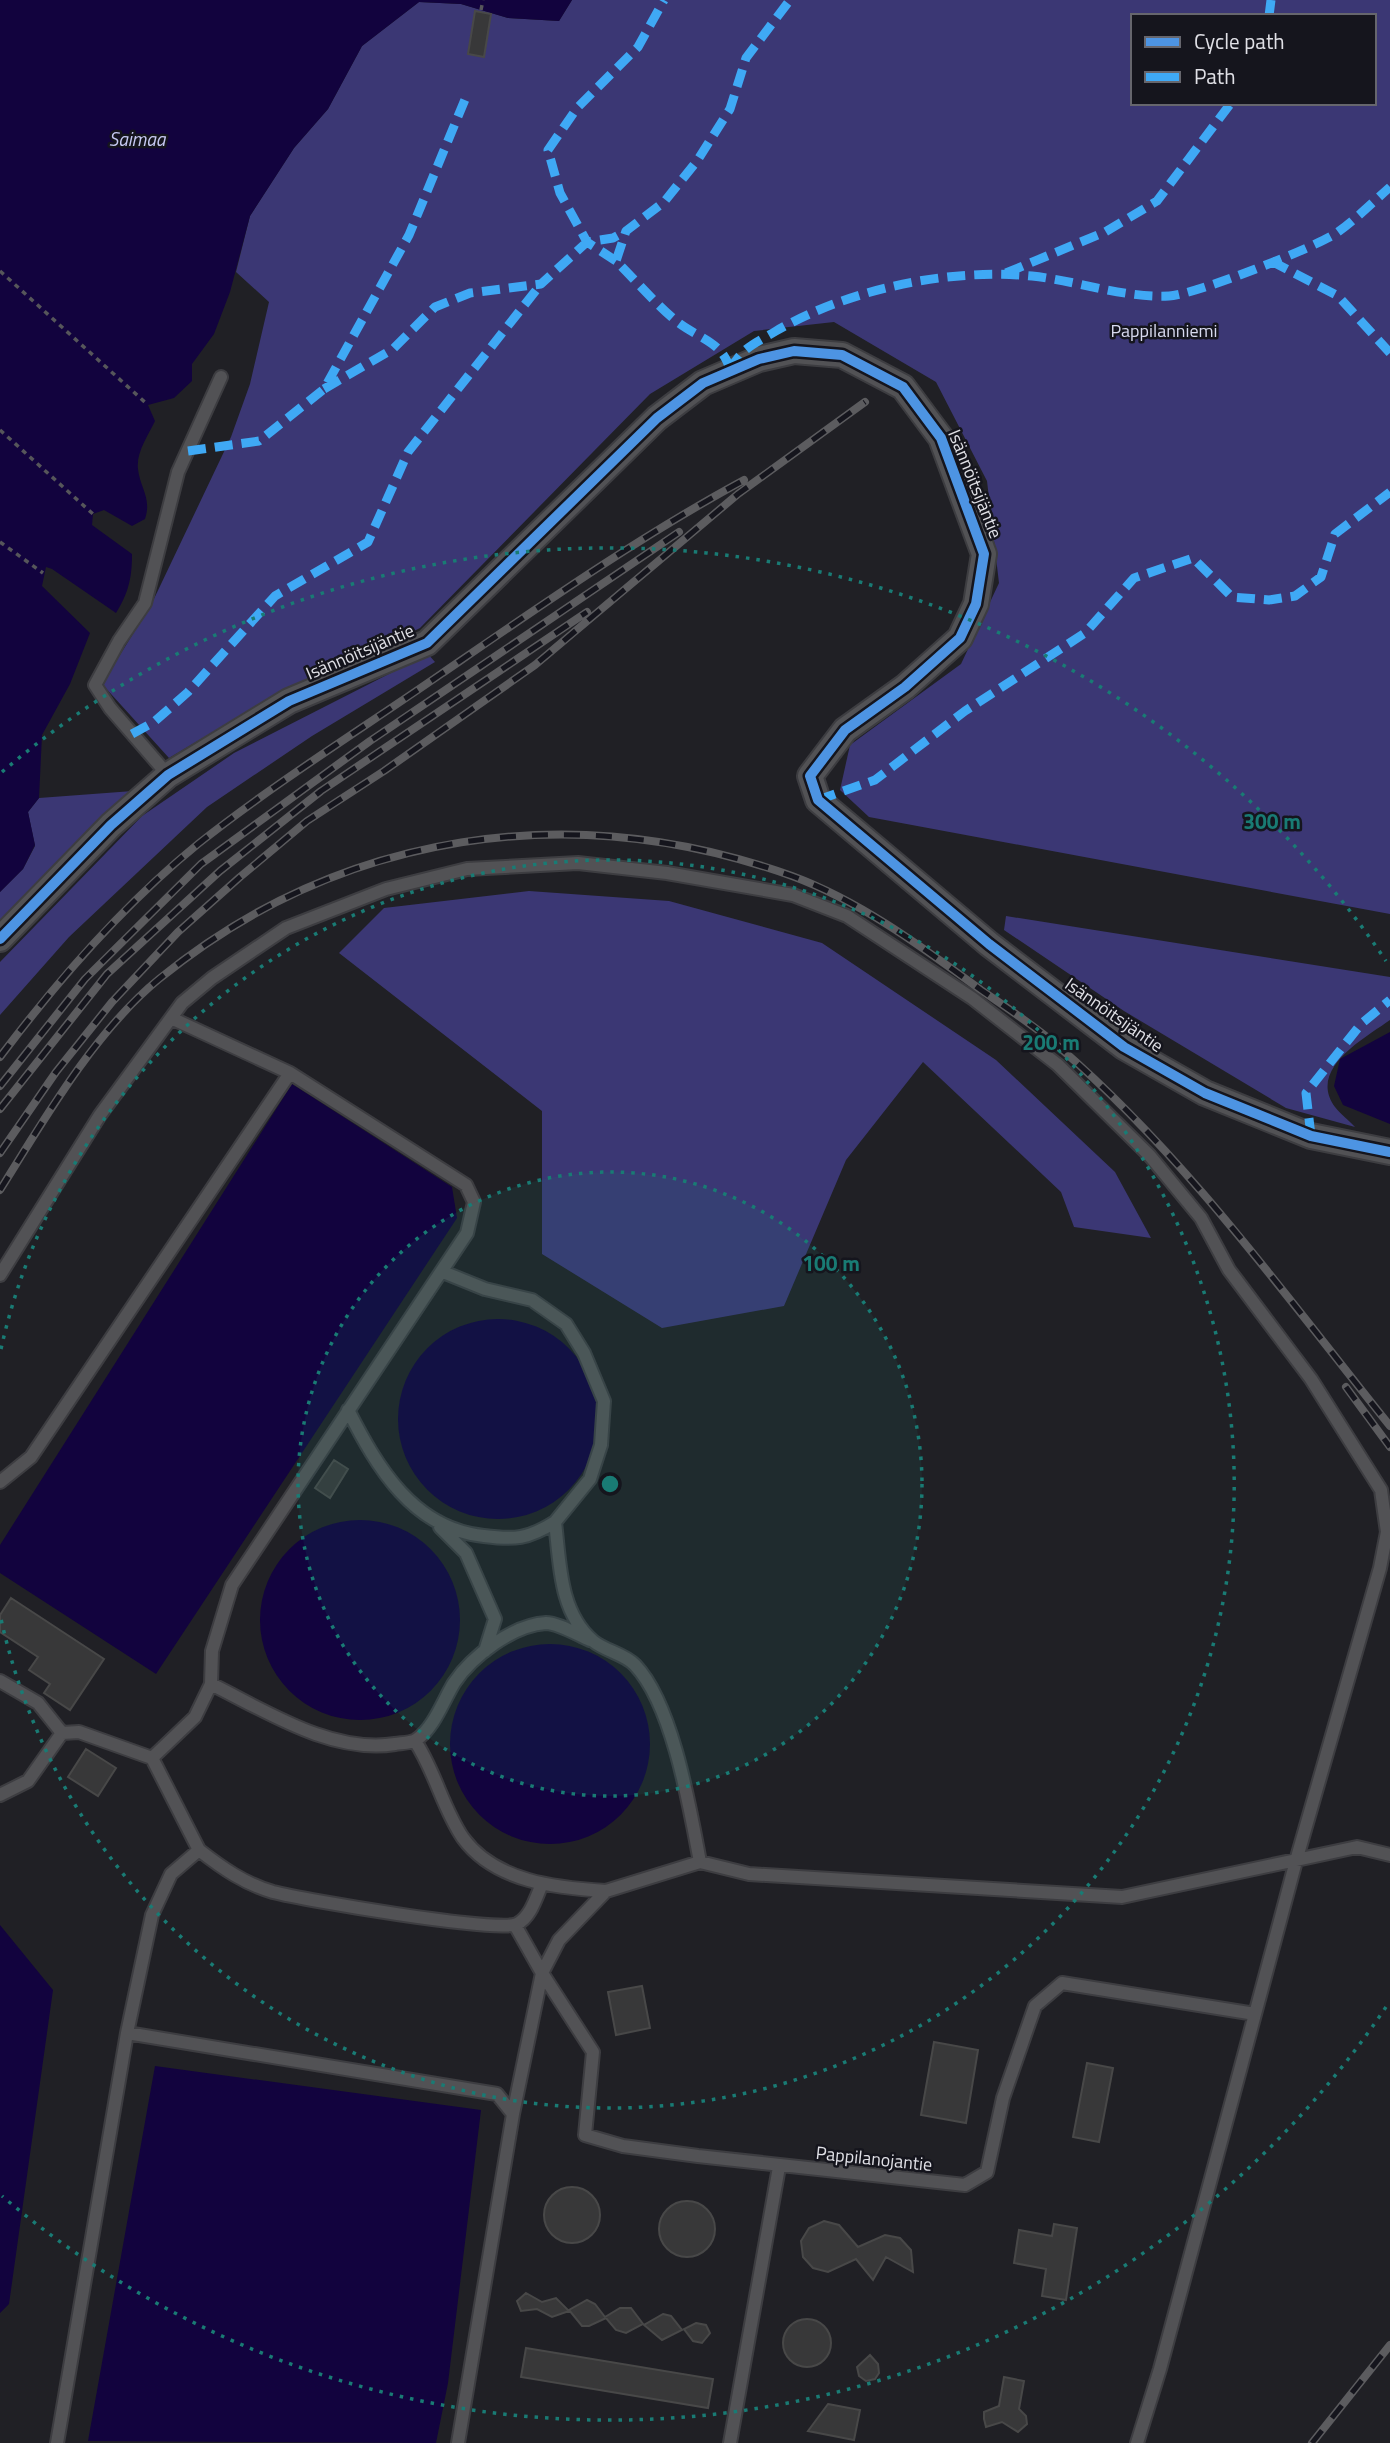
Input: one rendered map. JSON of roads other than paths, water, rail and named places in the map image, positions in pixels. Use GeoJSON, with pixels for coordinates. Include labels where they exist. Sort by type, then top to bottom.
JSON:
{"type":"FeatureCollection","features":[{"type":"Feature","properties":{"kind":"street","name":"Isännöitsijäntie"},"geometry":{"type":"LineString","coordinates":[[0,939],[111,825],[168,775],[289,702],[427,643],[657,418],[703,383],[759,359],[794,351],[842,355],[904,387],[925,415],[941,438],[984,554],[976,604],[960,638],[905,687],[845,730],[810,776],[818,800],[989,944],[1124,1047],[1205,1093],[1311,1136],[1390,1152]]}},
{"type":"Feature","properties":{"kind":"lane"},"geometry":{"type":"LineString","coordinates":[[168,775],[110,708],[95,685],[145,603],[178,472],[221,377]]}},
{"type":"Feature","properties":{"kind":"lane"},"geometry":{"type":"LineString","coordinates":[[0,1275],[100,1115],[182,1003],[212,978],[286,928],[386,889],[467,869],[578,863],[667,873],[793,895],[847,916],[972,998],[1058,1065],[1150,1156],[1200,1218],[1229,1270],[1311,1379],[1381,1490],[1387,1532],[1380,1568],[1296,1861],[1160,2369],[1137,2443]]}},
{"type":"Feature","properties":{"kind":"lane"},"geometry":{"type":"LineString","coordinates":[[152,1758],[195,1717],[211,1684],[212,1651],[232,1584],[443,1272],[467,1233],[474,1202],[466,1185],[289,1073],[171,1018]]}},
{"type":"Feature","properties":{"kind":"lane"},"geometry":{"type":"LineString","coordinates":[[0,1482],[31,1457],[289,1073]]}},
{"type":"Feature","properties":{"kind":"lane"},"geometry":{"type":"LineString","coordinates":[[435,1522],[468,1535],[530,1538],[555,1522],[590,1479],[601,1445],[604,1401],[583,1353],[566,1324],[532,1300],[485,1289],[443,1272]]}},
{"type":"Feature","properties":{"kind":"lane"},"geometry":{"type":"LineString","coordinates":[[348,1410],[373,1458],[404,1497],[435,1522],[466,1553],[495,1619],[485,1651]]}},
{"type":"Feature","properties":{"kind":"lane"},"geometry":{"type":"LineString","coordinates":[[555,1522],[562,1585],[570,1611],[593,1641]]}},
{"type":"Feature","properties":{"kind":"lane"},"geometry":{"type":"LineString","coordinates":[[211,1684],[304,1730],[346,1742],[387,1746],[415,1741],[433,1722],[456,1680],[485,1651],[518,1631],[547,1623],[593,1641],[635,1664],[658,1703],[688,1801],[699,1862]]}},
{"type":"Feature","properties":{"kind":"lane"},"geometry":{"type":"LineString","coordinates":[[0,1681],[38,1703],[62,1733]]}},
{"type":"Feature","properties":{"kind":"lane"},"geometry":{"type":"LineString","coordinates":[[62,1733],[79,1732],[152,1758],[199,1850],[228,1873],[273,1891],[439,1921],[515,1925],[527,1917],[542,1884]]}},
{"type":"Feature","properties":{"kind":"lane"},"geometry":{"type":"LineString","coordinates":[[0,1795],[28,1780],[62,1733]]}},
{"type":"Feature","properties":{"kind":"lane"},"geometry":{"type":"LineString","coordinates":[[415,1741],[431,1765],[464,1839],[491,1862],[529,1882],[542,1884],[606,1891],[699,1862],[749,1874],[1122,1897],[1357,1847],[1390,1855]]}},
{"type":"Feature","properties":{"kind":"lane"},"geometry":{"type":"LineString","coordinates":[[57,2443],[127,2033],[152,1915],[171,1874],[199,1850]]}},
{"type":"Feature","properties":{"kind":"lane"},"geometry":{"type":"LineString","coordinates":[[458,2443],[513,2114],[542,1973],[559,1940],[606,1891]]}},
{"type":"Feature","properties":{"kind":"lane","name":"Pappilanojantie"},"geometry":{"type":"LineString","coordinates":[[515,1925],[542,1973],[593,2052],[585,2134],[623,2146],[779,2166],[965,2186],[987,2172],[1003,2098],[1035,2006],[1062,1983],[1255,2014]]}},
{"type":"Feature","properties":{"kind":"lane"},"geometry":{"type":"LineString","coordinates":[[127,2033],[488,2092],[497,2094],[513,2114]]}},
{"type":"Feature","properties":{"kind":"lane"},"geometry":{"type":"LineString","coordinates":[[730,2443],[779,2166]]}},
{"type":"Feature","properties":{"kind":"water","name":"Saimaa"},"geometry":{"type":"Polygon","coordinates":[[[0,0],[572,0],[559,21],[508,18],[461,4],[419,2],[362,46],[328,109],[294,148],[250,216],[230,292],[214,334],[192,364],[192,381],[174,398],[148,405],[155,421],[143,444],[138,463],[147,505],[145,519],[132,526],[104,510],[93,514],[92,525],[132,554],[129,584],[116,613],[46,567],[42,586],[90,633],[70,684],[42,735],[39,798],[28,812],[35,845],[23,869],[0,892],[0,0]]]}},
{"type":"Feature","properties":{"kind":"water"},"geometry":{"type":"Polygon","coordinates":[[[1390,1032],[1390,1124],[1343,1105],[1334,1086],[1340,1059],[1390,1032]]]}},
{"type":"Feature","properties":{"kind":"water"},"geometry":{"type":"Polygon","coordinates":[[[292,1084],[452,1187],[457,1218],[156,1674],[0,1573],[0,1545],[292,1084]]]}},
{"type":"Feature","properties":{"kind":"water"},"geometry":{"type":"Polygon","coordinates":[[[498,1319],[536,1326],[569,1348],[591,1381],[598,1419],[591,1457],[569,1490],[536,1512],[498,1519],[460,1512],[427,1490],[405,1457],[398,1419],[405,1381],[427,1348],[460,1326],[498,1319]]]}},
{"type":"Feature","properties":{"kind":"water"},"geometry":{"type":"Polygon","coordinates":[[[360,1520],[398,1527],[431,1549],[453,1582],[460,1620],[453,1658],[431,1691],[398,1713],[360,1720],[322,1713],[289,1691],[267,1658],[260,1620],[267,1582],[289,1549],[322,1527],[360,1520]]]}},
{"type":"Feature","properties":{"kind":"water"},"geometry":{"type":"Polygon","coordinates":[[[550,1644],[588,1651],[621,1673],[643,1706],[650,1744],[643,1782],[621,1815],[588,1837],[550,1844],[512,1837],[479,1815],[457,1782],[450,1744],[457,1706],[479,1673],[512,1651],[550,1644]]]}},
{"type":"Feature","properties":{"kind":"water"},"geometry":{"type":"Polygon","coordinates":[[[0,1925],[53,1990],[9,2304],[0,2313],[0,1925]]]}},
{"type":"Feature","properties":{"kind":"water"},"geometry":{"type":"Polygon","coordinates":[[[155,2066],[481,2110],[448,2383],[436,2443],[88,2441],[155,2066]]]}},
{"type":"Feature","properties":{"kind":"railway"},"geometry":{"type":"LineString","coordinates":[[0,1153],[56,1072],[112,1002],[178,932],[240,877],[307,821],[384,771],[535,665],[738,494],[865,402]]}},
{"type":"Feature","properties":{"kind":"railway"},"geometry":{"type":"LineString","coordinates":[[0,1057],[45,1000],[118,918],[170,868],[227,821],[553,598],[666,525],[744,480]]}},
{"type":"Feature","properties":{"kind":"railway"},"geometry":{"type":"LineString","coordinates":[[0,1086],[85,979],[201,864],[370,741],[679,532]]}},
{"type":"Feature","properties":{"kind":"railway"},"geometry":{"type":"LineString","coordinates":[[0,1109],[107,974],[220,871],[321,791],[587,612]]}},
{"type":"Feature","properties":{"kind":"railway"},"geometry":{"type":"LineString","coordinates":[[0,1190],[92,1050],[136,1000],[159,979],[229,929],[304,889],[381,861],[461,842],[543,835],[626,838],[709,852],[792,876],[842,898],[913,942],[1050,1039],[1105,1089],[1192,1181],[1390,1426]]}},
{"type":"Feature","properties":{"kind":"railway"},"geometry":{"type":"LineString","coordinates":[[1346,1387],[1390,1447]]}},
{"type":"Feature","properties":{"kind":"railway"},"geometry":{"type":"LineString","coordinates":[[1312,2443],[1390,2345]]}},
{"type":"Feature","properties":{"kind":"park label","name":"Pappilanniemi"},"geometry":{"type":"Point","coordinates":[1164,331]}}]}
